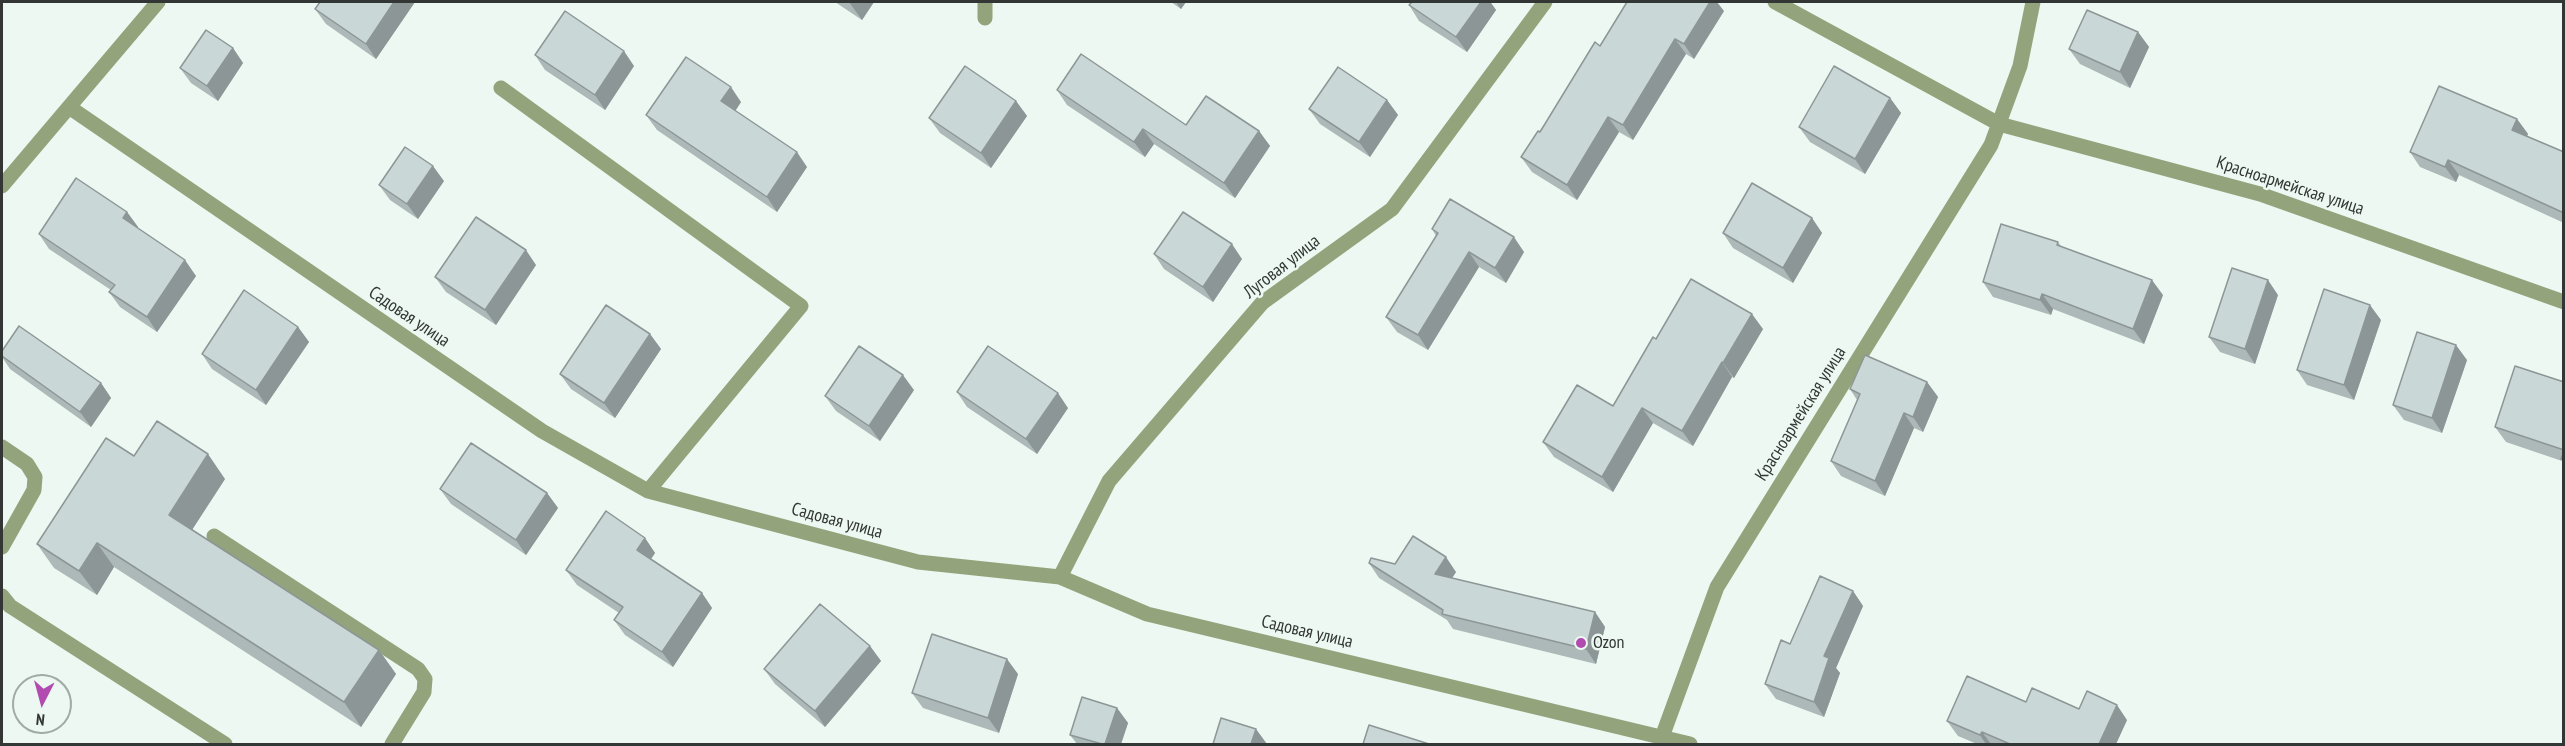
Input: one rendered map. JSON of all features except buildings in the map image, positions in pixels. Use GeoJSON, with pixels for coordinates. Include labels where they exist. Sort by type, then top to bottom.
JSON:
{"type":"FeatureCollection","features":[{"type":"Feature","properties":{"kind":"street"},"geometry":{"type":"LineString","coordinates":[[2,186],[158,2]]}},
{"type":"Feature","properties":{"kind":"street"},"geometry":{"type":"LineString","coordinates":[[985,2],[985,18]]}},
{"type":"Feature","properties":{"kind":"street","name":"Луговая улица"},"geometry":{"type":"LineString","coordinates":[[1060,577],[1109,481],[1262,303],[1392,209],[1545,2]]}},
{"type":"Feature","properties":{"kind":"street"},"geometry":{"type":"LineString","coordinates":[[1775,2],[1999,124]]}},
{"type":"Feature","properties":{"kind":"street","name":"Красноармейская улица"},"geometry":{"type":"LineString","coordinates":[[1662,737],[1717,587],[1991,145],[2020,66],[2033,2]]}},
{"type":"Feature","properties":{"kind":"street"},"geometry":{"type":"LineString","coordinates":[[501,88],[801,306],[648,490]]}},
{"type":"Feature","properties":{"kind":"street","name":"Садовая улица"},"geometry":{"type":"LineString","coordinates":[[69,107],[542,431],[648,490],[918,562],[1060,577],[1147,614],[1690,744]]}},
{"type":"Feature","properties":{"kind":"street","name":"Красноармейская улица"},"geometry":{"type":"LineString","coordinates":[[1999,124],[2260,194],[2564,302]]}},
{"type":"Feature","properties":{"kind":"street"},"geometry":{"type":"LineString","coordinates":[[2,447],[27,464],[35,477],[34,490],[2,547]]}},
{"type":"Feature","properties":{"kind":"street"},"geometry":{"type":"LineString","coordinates":[[214,536],[417,669],[425,678],[424,692],[392,744]]}},
{"type":"Feature","properties":{"kind":"street"},"geometry":{"type":"LineString","coordinates":[[2,596],[10,606],[225,744]]}},
{"type":"Feature","properties":{"kind":"place","name":"Ozon"},"geometry":{"type":"Point","coordinates":[1581,643]}}]}
